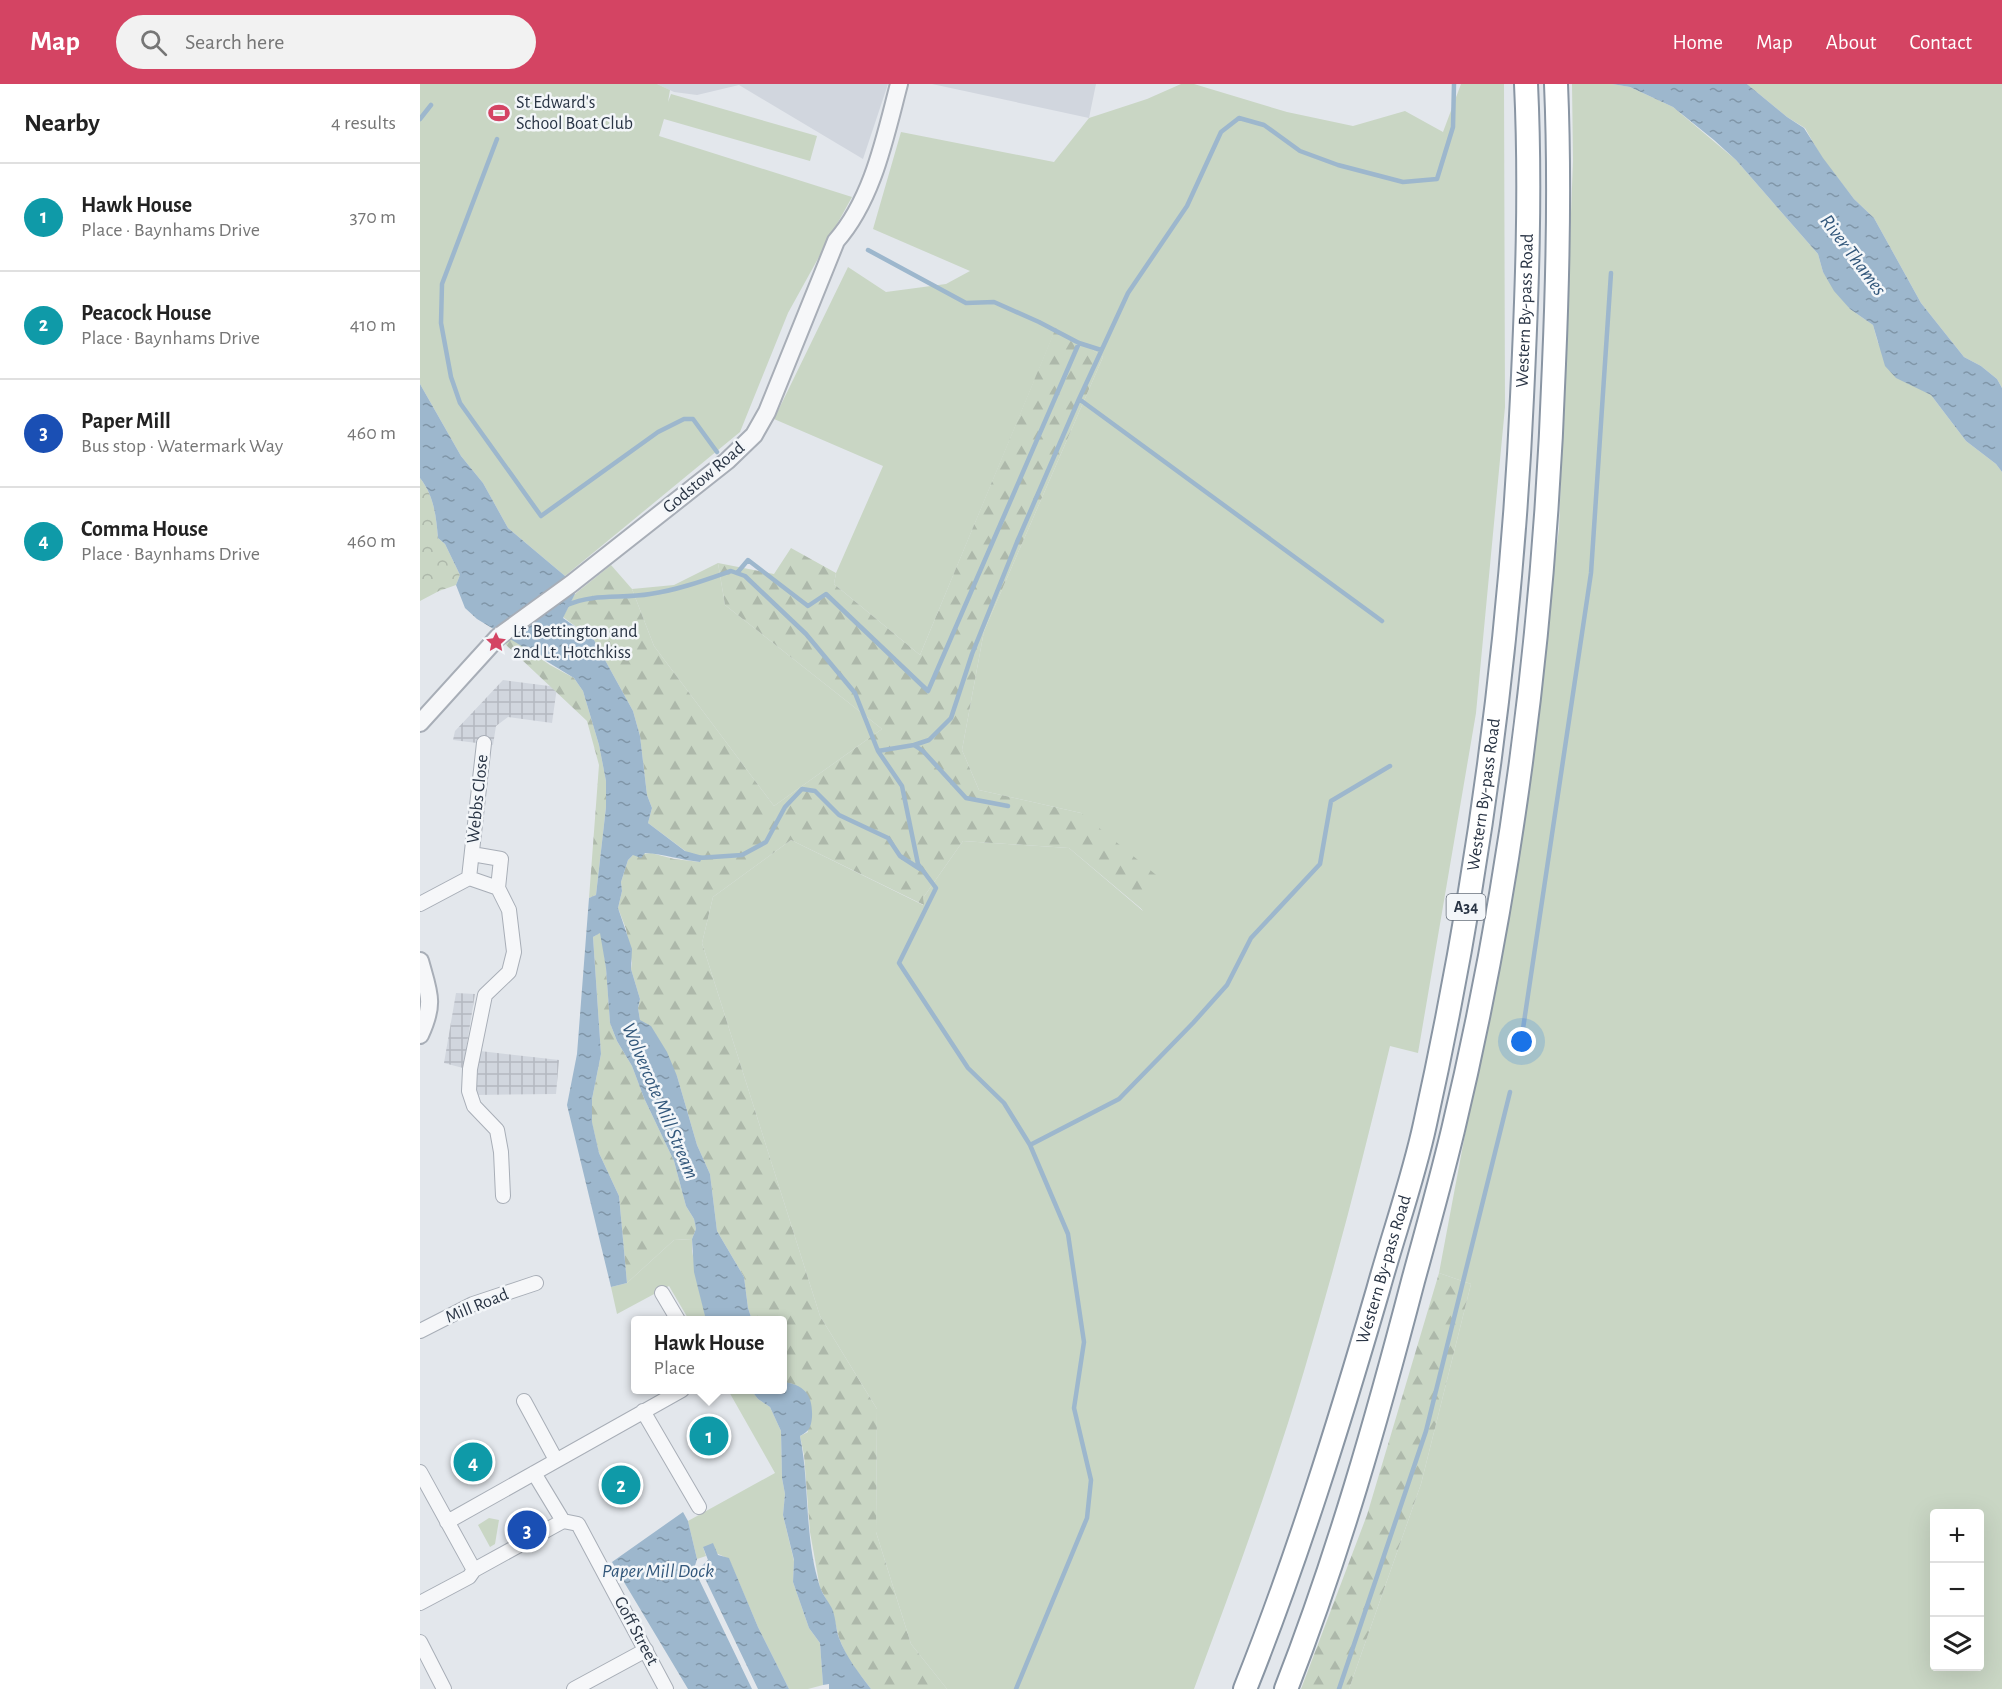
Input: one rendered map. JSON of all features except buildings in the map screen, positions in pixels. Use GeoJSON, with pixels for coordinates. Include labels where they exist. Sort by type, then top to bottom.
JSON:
{"type":"FeatureCollection","features":[{"type":"Feature","properties":{"kind":"highway","name":"Western By-pass Road"},"geometry":{"type":"LineString","coordinates":[[1286,1689],[1347,1518],[1454,1129],[1506,859],[1526,719],[1550,470],[1556,304],[1556,90]]}},
{"type":"Feature","properties":{"kind":"highway","name":"Western By-pass Road"},"geometry":{"type":"LineString","coordinates":[[1245,1689],[1310,1510],[1359,1356],[1424,1128],[1456,967],[1488,772],[1511,576],[1527,309],[1527,91]]}},
{"type":"Feature","properties":{"kind":"street","name":"Godstow Road"},"geometry":{"type":"LineString","coordinates":[[420,723],[498,637],[571,584],[727,461],[754,435],[767,412],[836,241],[850,226],[857,212],[883,143],[899,84]]}},
{"type":"Feature","properties":{"kind":"street","name":"Webbs Close"},"geometry":{"type":"LineString","coordinates":[[469,878],[484,743]]}},
{"type":"Feature","properties":{"kind":"street","name":"Webbs Close"},"geometry":{"type":"LineString","coordinates":[[472,854],[501,859],[498,888],[510,910],[514,952],[509,972],[485,995],[469,1091],[474,1106],[497,1130],[501,1152],[503,1196]]}},
{"type":"Feature","properties":{"kind":"street"},"geometry":{"type":"LineString","coordinates":[[420,904],[469,878],[498,888]]}},
{"type":"Feature","properties":{"kind":"street"},"geometry":{"type":"LineString","coordinates":[[420,961],[431,1004],[420,1035]]}},
{"type":"Feature","properties":{"kind":"street","name":"Mill Road"},"geometry":{"type":"LineString","coordinates":[[420,1331],[473,1304],[536,1283]]}},
{"type":"Feature","properties":{"kind":"street"},"geometry":{"type":"LineString","coordinates":[[662,1293],[676,1316]]}},
{"type":"Feature","properties":{"kind":"street"},"geometry":{"type":"LineString","coordinates":[[447,1522],[674,1394]]}},
{"type":"Feature","properties":{"kind":"street"},"geometry":{"type":"LineString","coordinates":[[524,1401],[556,1460]]}},
{"type":"Feature","properties":{"kind":"street"},"geometry":{"type":"LineString","coordinates":[[643,1412],[699,1507]]}},
{"type":"Feature","properties":{"kind":"street"},"geometry":{"type":"LineString","coordinates":[[420,1472],[474,1570]]}},
{"type":"Feature","properties":{"kind":"street"},"geometry":{"type":"LineString","coordinates":[[420,1603],[469,1577],[474,1570],[563,1521],[534,1473]]}},
{"type":"Feature","properties":{"kind":"street","name":"Goff Street"},"geometry":{"type":"LineString","coordinates":[[563,1521],[578,1524],[666,1689]]}},
{"type":"Feature","properties":{"kind":"street"},"geometry":{"type":"LineString","coordinates":[[420,1642],[444,1689]]}},
{"type":"Feature","properties":{"kind":"street"},"geometry":{"type":"LineString","coordinates":[[574,1689],[646,1650]]}},
{"type":"Feature","properties":{"kind":"shaded area"},"geometry":{"type":"Polygon","coordinates":[[[657,84],[888,84],[863,159],[739,85],[697,95],[674,92],[657,84]]]}},
{"type":"Feature","properties":{"kind":"shaded area"},"geometry":{"type":"Polygon","coordinates":[[[932,84],[1096,84],[1089,118],[932,84]]]}},
{"type":"Feature","properties":{"kind":"shaded area"},"geometry":{"type":"Polygon","coordinates":[[[503,680],[557,687],[552,723],[508,717],[496,726],[493,745],[453,740],[455,731],[503,680]]]}},
{"type":"Feature","properties":{"kind":"shaded area"},"geometry":{"type":"Polygon","coordinates":[[[456,993],[475,994],[463,1068],[444,1063],[456,993]]]}},
{"type":"Feature","properties":{"kind":"shaded area"},"geometry":{"type":"Polygon","coordinates":[[[480,1051],[559,1060],[556,1094],[475,1095],[480,1051]]]}},
{"type":"Feature","properties":{"kind":"green space"},"geometry":{"type":"Polygon","coordinates":[[[420,84],[657,84],[670,90],[668,102],[671,94],[817,136],[810,161],[664,119],[659,136],[852,197],[788,313],[740,432],[565,576],[508,528],[483,483],[461,456],[420,384],[420,84]]]}},
{"type":"Feature","properties":{"kind":"green space"},"geometry":{"type":"Polygon","coordinates":[[[1181,84],[1194,84],[1287,112],[1353,126],[1405,111],[1443,132],[1461,84],[1504,84],[1505,407],[1476,713],[1418,1053],[1390,1046],[1349,1209],[1292,1411],[1238,1571],[1194,1689],[947,1689],[911,1644],[876,1532],[877,1409],[820,1316],[702,943],[713,897],[791,840],[923,905],[923,898],[963,841],[1069,848],[1143,911],[1081,813],[979,790],[962,750],[984,631],[1103,357],[1057,326],[920,655],[834,584],[836,573],[883,466],[774,419],[848,267],[886,292],[946,284],[970,271],[873,229],[901,132],[1054,162],[1089,118],[1147,99],[1181,84]]]}},
{"type":"Feature","properties":{"kind":"green space"},"geometry":{"type":"Polygon","coordinates":[[[1572,84],[1612,84],[1630,87],[1673,107],[1736,160],[1818,254],[1823,272],[1850,309],[1873,325],[1878,343],[1917,387],[1931,395],[1966,441],[1996,464],[2002,472],[2002,1689],[1349,1689],[1421,1484],[1471,1284],[1439,1273],[1509,900],[1559,529],[1573,161],[1572,84]]]}},
{"type":"Feature","properties":{"kind":"green space"},"geometry":{"type":"Polygon","coordinates":[[[1747,84],[2002,84],[2002,388],[1997,379],[1981,366],[1964,357],[1921,303],[1874,218],[1854,199],[1822,158],[1805,128],[1787,117],[1747,84]]]}},
{"type":"Feature","properties":{"kind":"green space"},"geometry":{"type":"Polygon","coordinates":[[[1057,325],[1103,357],[984,631],[962,750],[979,790],[1081,813],[1161,879],[1144,911],[1069,848],[963,841],[923,898],[924,905],[791,840],[713,897],[702,943],[820,1316],[877,1409],[876,1532],[911,1644],[947,1689],[871,1689],[848,1659],[839,1638],[832,1610],[820,1588],[810,1532],[804,1455],[800,1436],[808,1432],[793,1384],[787,1383],[787,1316],[751,1316],[744,1277],[717,1231],[710,1174],[697,1145],[677,1076],[640,1020],[638,1008],[640,999],[631,969],[626,929],[618,908],[622,891],[621,882],[628,860],[633,855],[651,853],[700,862],[648,823],[652,808],[647,795],[640,736],[633,711],[594,640],[563,617],[575,594],[611,565],[632,589],[654,646],[774,806],[882,729],[725,605],[718,563],[774,574],[791,548],[836,573],[834,584],[920,655],[1057,325]]]}},
{"type":"Feature","properties":{"kind":"green space"},"geometry":{"type":"Polygon","coordinates":[[[420,478],[431,499],[438,538],[445,544],[460,575],[456,585],[420,601],[420,478]]]}},
{"type":"Feature","properties":{"kind":"green space"},"geometry":{"type":"Polygon","coordinates":[[[718,563],[725,605],[882,729],[774,806],[654,646],[632,589],[674,585],[718,563]]]}},
{"type":"Feature","properties":{"kind":"green space"},"geometry":{"type":"Polygon","coordinates":[[[509,637],[550,665],[574,678],[583,691],[599,745],[606,781],[606,807],[596,895],[589,898],[599,765],[587,721],[504,643],[509,637]]]}},
{"type":"Feature","properties":{"kind":"green space"},"geometry":{"type":"Polygon","coordinates":[[[601,932],[610,1023],[617,1041],[632,1066],[644,1098],[674,1161],[686,1206],[694,1219],[696,1229],[692,1239],[674,1240],[627,1283],[619,1196],[599,1153],[592,1123],[592,1099],[601,1054],[593,937],[601,932]]]}},
{"type":"Feature","properties":{"kind":"green space"},"geometry":{"type":"Polygon","coordinates":[[[692,1239],[692,1251],[705,1316],[687,1316],[669,1286],[617,1314],[611,1287],[627,1283],[674,1240],[692,1239]]]}},
{"type":"Feature","properties":{"kind":"green space"},"geometry":{"type":"Polygon","coordinates":[[[1439,1273],[1471,1284],[1421,1484],[1349,1689],[1301,1689],[1367,1515],[1439,1273]]]}},
{"type":"Feature","properties":{"kind":"green space"},"geometry":{"type":"Polygon","coordinates":[[[730,1394],[754,1394],[770,1407],[781,1431],[782,1478],[785,1494],[783,1515],[794,1561],[793,1582],[809,1628],[820,1643],[823,1685],[808,1689],[789,1689],[758,1627],[729,1559],[703,1547],[706,1556],[697,1559],[688,1521],[775,1473],[730,1394]]]}},
{"type":"Feature","properties":{"kind":"green space"},"geometry":{"type":"Polygon","coordinates":[[[489,1518],[499,1520],[495,1544],[490,1547],[478,1525],[489,1518]]]}},
{"type":"Feature","properties":{"kind":"water","name":"River Thames"},"geometry":{"type":"Polygon","coordinates":[[[1612,84],[1747,84],[1804,128],[1854,199],[1874,218],[1921,303],[1964,357],[1981,366],[1997,379],[2002,388],[2002,472],[1996,464],[1966,441],[1931,395],[1896,378],[1885,366],[1873,325],[1850,309],[1834,291],[1823,272],[1818,254],[1736,160],[1673,107],[1630,87],[1612,84]]]}},
{"type":"Feature","properties":{"kind":"water","name":"Wolvercote Mill Stream"},"geometry":{"type":"Polygon","coordinates":[[[420,384],[461,456],[483,483],[508,528],[565,576],[575,594],[563,618],[594,640],[633,711],[640,736],[647,795],[652,808],[648,823],[685,851],[703,856],[700,862],[645,853],[641,858],[633,855],[628,860],[621,882],[622,891],[618,908],[632,949],[631,969],[640,999],[638,1008],[640,1020],[651,1026],[667,1052],[677,1076],[697,1145],[710,1174],[717,1231],[744,1277],[751,1316],[705,1316],[694,1272],[692,1239],[696,1229],[694,1219],[686,1206],[674,1161],[644,1098],[632,1066],[617,1041],[610,1023],[606,968],[600,933],[593,937],[601,1054],[592,1099],[592,1122],[599,1153],[619,1196],[627,1283],[611,1287],[567,1105],[577,1054],[589,898],[596,895],[606,807],[606,781],[599,745],[583,691],[574,678],[477,619],[465,608],[456,585],[460,575],[445,544],[438,538],[431,499],[420,478],[420,384]]]}},
{"type":"Feature","properties":{"kind":"water"},"geometry":{"type":"Polygon","coordinates":[[[787,1382],[802,1389],[809,1397],[812,1409],[810,1427],[800,1436],[815,1568],[821,1590],[833,1611],[842,1645],[853,1665],[871,1689],[829,1689],[829,1684],[823,1685],[820,1643],[809,1628],[793,1582],[794,1560],[783,1515],[785,1494],[782,1478],[781,1431],[770,1407],[754,1394],[787,1394],[787,1382]]]}},
{"type":"Feature","properties":{"kind":"water","name":"Paper Mill Dock"},"geometry":{"type":"Polygon","coordinates":[[[683,1512],[688,1521],[697,1559],[694,1569],[752,1689],[688,1689],[612,1562],[683,1512]]]}},
{"type":"Feature","properties":{"kind":"water"},"geometry":{"type":"Polygon","coordinates":[[[713,1543],[718,1555],[729,1558],[758,1627],[789,1689],[758,1689],[700,1568],[708,1560],[703,1547],[713,1543]]]}},
{"type":"Feature","properties":{"kind":"waterway"},"geometry":{"type":"LineString","coordinates":[[914,745],[929,740],[951,718],[972,654],[1017,542],[1079,399],[1128,293],[1187,206],[1221,132],[1239,118],[1264,125],[1300,151],[1338,165],[1403,182],[1437,179],[1453,127],[1454,84]]}},
{"type":"Feature","properties":{"kind":"waterway"},"geometry":{"type":"LineString","coordinates":[[420,119],[431,105]]}},
{"type":"Feature","properties":{"kind":"waterway"},"geometry":{"type":"LineString","coordinates":[[497,139],[442,284],[441,323],[451,377],[460,403],[541,516],[658,432],[684,419],[693,419],[717,452]]}},
{"type":"Feature","properties":{"kind":"waterway"},"geometry":{"type":"LineString","coordinates":[[868,250],[966,303],[994,302],[1079,343],[1101,350]]}},
{"type":"Feature","properties":{"kind":"waterway"},"geometry":{"type":"LineString","coordinates":[[1521,1042],[1591,573],[1611,273]]}},
{"type":"Feature","properties":{"kind":"waterway"},"geometry":{"type":"LineString","coordinates":[[737,573],[748,560],[808,606],[826,594],[928,691],[1079,343]]}},
{"type":"Feature","properties":{"kind":"waterway"},"geometry":{"type":"LineString","coordinates":[[1079,399],[1382,621]]}},
{"type":"Feature","properties":{"kind":"waterway"},"geometry":{"type":"LineString","coordinates":[[567,605],[587,599],[660,592],[731,571],[745,576],[806,634],[855,693],[878,751],[902,786],[918,864],[936,888],[899,963],[968,1068],[1004,1103],[1030,1145],[1119,1099],[1193,1023],[1227,985],[1251,938],[1320,864],[1331,801],[1390,766]]}},
{"type":"Feature","properties":{"kind":"waterway"},"geometry":{"type":"LineString","coordinates":[[878,751],[914,745],[923,751],[966,798],[1008,806]]}},
{"type":"Feature","properties":{"kind":"waterway"},"geometry":{"type":"LineString","coordinates":[[698,858],[742,855],[766,842],[785,807],[802,789],[815,791],[839,815],[888,838],[900,856],[920,869]]}},
{"type":"Feature","properties":{"kind":"waterway"},"geometry":{"type":"LineString","coordinates":[[1339,1689],[1426,1431],[1510,1092]]}},
{"type":"Feature","properties":{"kind":"waterway"},"geometry":{"type":"LineString","coordinates":[[1016,1689],[1087,1518],[1091,1480],[1074,1408],[1084,1342],[1068,1234],[1030,1145]]}},
{"type":"Feature","properties":{"kind":"place","name":"St Edward's School Boat Club"},"geometry":{"type":"Point","coordinates":[499,113]}},
{"type":"Feature","properties":{"kind":"place","name":"Lt. Bettington and 2nd Lt. Hotchkiss"},"geometry":{"type":"Point","coordinates":[496,642]}},
{"type":"Feature","properties":{"kind":"place","name":"Hawk House"},"geometry":{"type":"Point","coordinates":[709,1436]}},
{"type":"Feature","properties":{"kind":"place","name":"Comma House"},"geometry":{"type":"Point","coordinates":[473,1462]}},
{"type":"Feature","properties":{"kind":"place","name":"Peacock House"},"geometry":{"type":"Point","coordinates":[621,1485]}},
{"type":"Feature","properties":{"kind":"place","name":"Paper Mill"},"geometry":{"type":"Point","coordinates":[527,1530]}}]}
